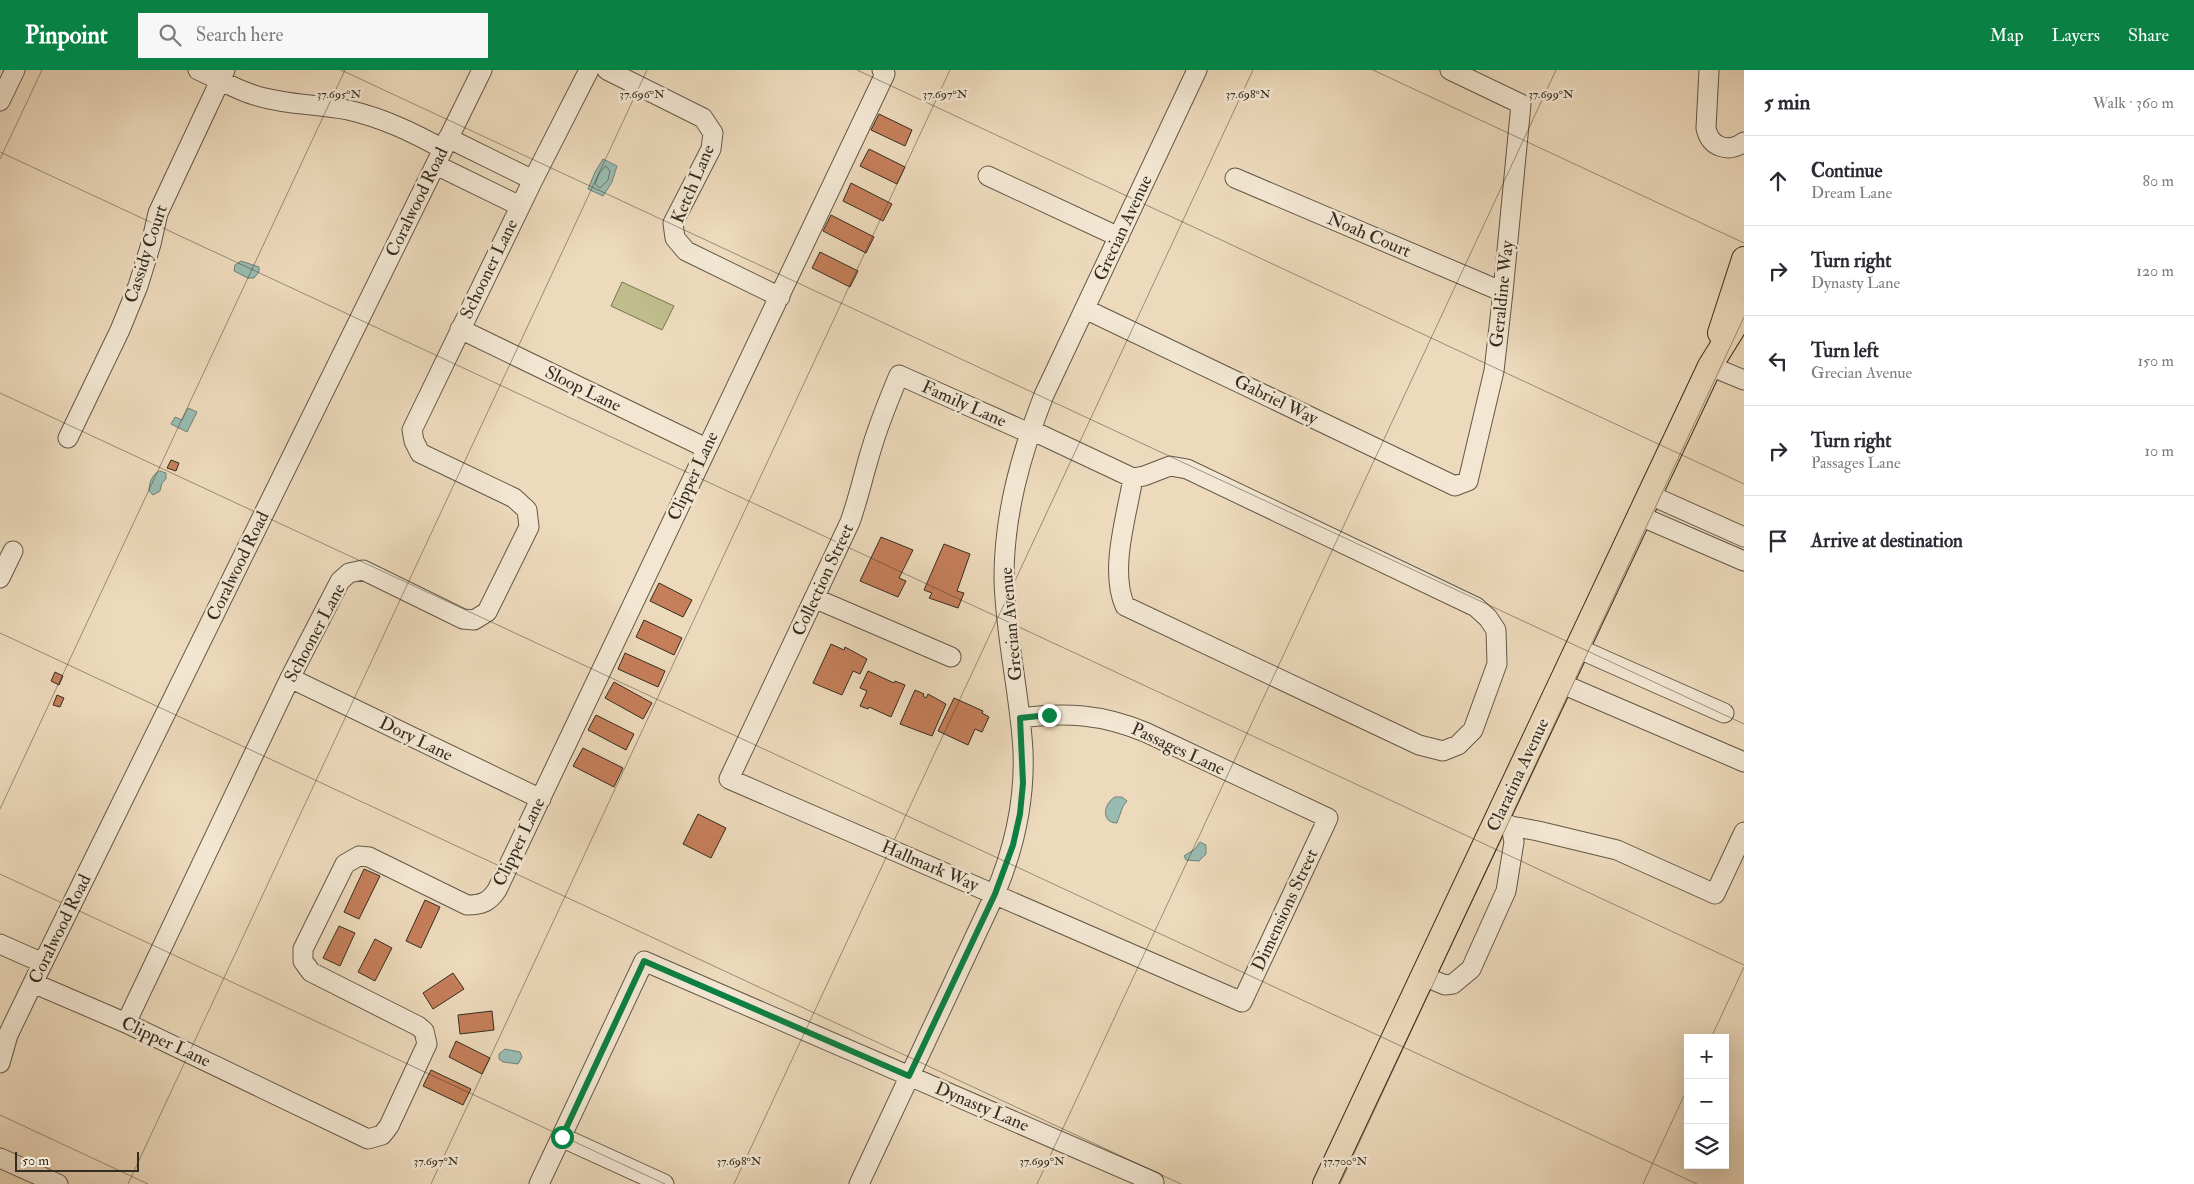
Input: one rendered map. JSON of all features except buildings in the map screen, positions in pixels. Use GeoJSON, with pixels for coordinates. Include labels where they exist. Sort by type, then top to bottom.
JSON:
{"type":"FeatureCollection","features":[{"type":"Feature","properties":{"kind":"main road","name":"Claratina Avenue"},"geometry":{"type":"LineString","coordinates":[[1710,366],[1744,259]]}},
{"type":"Feature","properties":{"kind":"main road","name":"Claratina Avenue"},"geometry":{"type":"LineString","coordinates":[[1325,1184],[1423,976],[1504,823],[1560,683],[1710,366],[1744,311]]}},
{"type":"Feature","properties":{"kind":"street"},"geometry":{"type":"LineString","coordinates":[[0,101],[15,70]]}},
{"type":"Feature","properties":{"kind":"street"},"geometry":{"type":"LineString","coordinates":[[198,70],[222,75],[253,95],[347,110],[406,129],[442,151],[520,206]]}},
{"type":"Feature","properties":{"kind":"street","name":"Coralwood Road"},"geometry":{"type":"LineString","coordinates":[[0,1063],[8,1035],[33,983],[482,70]]}},
{"type":"Feature","properties":{"kind":"street","name":"Schooner Lane"},"geometry":{"type":"LineString","coordinates":[[126,1022],[290,678],[340,581],[349,573],[363,570],[463,619],[474,620],[487,612],[529,527],[527,510],[514,498],[420,453],[414,441],[412,430],[520,206],[589,70]]}},
{"type":"Feature","properties":{"kind":"street","name":"Ketch Lane"},"geometry":{"type":"LineString","coordinates":[[607,70],[702,118],[712,132],[711,150],[673,223],[675,238],[686,251],[780,297]]}},
{"type":"Feature","properties":{"kind":"street","name":"Grecian Avenue"},"geometry":{"type":"LineString","coordinates":[[859,1184],[995,894],[1013,845],[1020,814],[1023,783],[1020,718],[1006,615],[1004,578],[1010,504],[1030,432],[1085,309],[1198,70]]}},
{"type":"Feature","properties":{"kind":"street","name":"Geraldine Way"},"geometry":{"type":"LineString","coordinates":[[1450,70],[1521,104],[1494,371],[1468,481]]}},
{"type":"Feature","properties":{"kind":"street"},"geometry":{"type":"LineString","coordinates":[[1709,70],[1706,128],[1708,136],[1717,146],[1726,148],[1731,148],[1744,142]]}},
{"type":"Feature","properties":{"kind":"street","name":"Clipper Lane"},"geometry":{"type":"LineString","coordinates":[[33,983],[126,1022],[368,1139],[382,1135],[389,1126],[427,1044],[424,1031],[418,1026],[311,972],[303,961],[303,948],[345,864],[358,856],[368,857],[467,905],[478,905],[490,900],[497,890],[706,448],[780,297],[884,72]]}},
{"type":"Feature","properties":{"kind":"street","name":"Cassidy Court"},"geometry":{"type":"LineString","coordinates":[[68,438],[120,330],[138,286],[158,213],[222,75]]}},
{"type":"Feature","properties":{"kind":"street"},"geometry":{"type":"LineString","coordinates":[[442,151],[533,180]]}},
{"type":"Feature","properties":{"kind":"street"},"geometry":{"type":"LineString","coordinates":[[988,176],[1119,237]]}},
{"type":"Feature","properties":{"kind":"street","name":"Noah Court"},"geometry":{"type":"LineString","coordinates":[[1235,178],[1503,292]]}},
{"type":"Feature","properties":{"kind":"street","name":"Gabriel Way"},"geometry":{"type":"LineString","coordinates":[[1085,309],[1455,486],[1468,481]]}},
{"type":"Feature","properties":{"kind":"street","name":"Sloop Lane"},"geometry":{"type":"LineString","coordinates":[[460,329],[706,448]]}},
{"type":"Feature","properties":{"kind":"street"},"geometry":{"type":"LineString","coordinates":[[1710,366],[1744,380]]}},
{"type":"Feature","properties":{"kind":"street","name":"Family Lane"},"geometry":{"type":"LineString","coordinates":[[899,375],[1133,478]]}},
{"type":"Feature","properties":{"kind":"street","name":"Collection Street"},"geometry":{"type":"LineString","coordinates":[[729,779],[850,522],[860,494],[874,439],[899,375]]}},
{"type":"Feature","properties":{"kind":"street"},"geometry":{"type":"LineString","coordinates":[[1170,466],[1187,469],[1476,607],[1488,618],[1496,630],[1497,664],[1473,730],[1458,745],[1443,751],[1419,744],[1125,606],[1120,594],[1118,564],[1133,478],[1170,466]]}},
{"type":"Feature","properties":{"kind":"street"},"geometry":{"type":"LineString","coordinates":[[1645,505],[1744,537]]}},
{"type":"Feature","properties":{"kind":"street"},"geometry":{"type":"LineString","coordinates":[[1645,505],[1744,561]]}},
{"type":"Feature","properties":{"kind":"street"},"geometry":{"type":"LineString","coordinates":[[0,578],[13,551]]}},
{"type":"Feature","properties":{"kind":"street"},"geometry":{"type":"LineString","coordinates":[[814,598],[951,657]]}},
{"type":"Feature","properties":{"kind":"street"},"geometry":{"type":"LineString","coordinates":[[1577,648],[1724,713]]}},
{"type":"Feature","properties":{"kind":"street","name":"Dory Lane"},"geometry":{"type":"LineString","coordinates":[[290,678],[541,799]]}},
{"type":"Feature","properties":{"kind":"street"},"geometry":{"type":"LineString","coordinates":[[1560,683],[1744,762]]}},
{"type":"Feature","properties":{"kind":"street","name":"Passages Lane"},"geometry":{"type":"LineString","coordinates":[[1020,718],[1065,714],[1098,717],[1129,726],[1328,818]]}},
{"type":"Feature","properties":{"kind":"street","name":"Hallmark Way"},"geometry":{"type":"LineString","coordinates":[[729,779],[1242,1002]]}},
{"type":"Feature","properties":{"kind":"street","name":"Dimensions Street"},"geometry":{"type":"LineString","coordinates":[[1242,1002],[1328,818]]}},
{"type":"Feature","properties":{"kind":"street"},"geometry":{"type":"LineString","coordinates":[[1504,823],[1618,850],[1715,894],[1744,832]]}},
{"type":"Feature","properties":{"kind":"street"},"geometry":{"type":"LineString","coordinates":[[1423,976],[1446,985],[1453,984],[1470,969],[1506,891],[1514,842],[1504,823]]}},
{"type":"Feature","properties":{"kind":"street"},"geometry":{"type":"LineString","coordinates":[[0,944],[43,963]]}},
{"type":"Feature","properties":{"kind":"street","name":"Dynasty Lane"},"geometry":{"type":"LineString","coordinates":[[562,1137],[644,961],[1153,1183]]}},
{"type":"Feature","properties":{"kind":"street"},"geometry":{"type":"LineString","coordinates":[[539,1184],[562,1137],[664,1184]]}},
{"type":"Feature","properties":{"kind":"street"},"geometry":{"type":"LineString","coordinates":[[0,1158],[58,1184]]}},
{"type":"Feature","properties":{"kind":"shaded area"},"geometry":{"type":"Polygon","coordinates":[[[622,282],[674,306],[662,330],[611,306],[622,282]]]}},
{"type":"Feature","properties":{"kind":"water"},"geometry":{"type":"Polygon","coordinates":[[[603,159],[617,166],[612,182],[603,196],[588,189],[603,159]]]}},
{"type":"Feature","properties":{"kind":"water"},"geometry":{"type":"Polygon","coordinates":[[[241,261],[259,267],[259,272],[254,278],[248,278],[234,271],[235,265],[241,261]]]}},
{"type":"Feature","properties":{"kind":"water"},"geometry":{"type":"Polygon","coordinates":[[[188,408],[197,412],[187,432],[171,424],[175,417],[182,420],[188,408]]]}},
{"type":"Feature","properties":{"kind":"water"},"geometry":{"type":"Polygon","coordinates":[[[160,471],[166,473],[166,479],[162,483],[160,491],[153,495],[149,491],[150,482],[155,474],[160,471]]]}},
{"type":"Feature","properties":{"kind":"water"},"geometry":{"type":"Polygon","coordinates":[[[1115,797],[1122,797],[1127,801],[1123,806],[1117,823],[1108,820],[1105,813],[1108,804],[1115,797]]]}},
{"type":"Feature","properties":{"kind":"water"},"geometry":{"type":"Polygon","coordinates":[[[1200,842],[1206,845],[1206,854],[1199,861],[1186,860],[1184,856],[1195,849],[1200,842]]]}},
{"type":"Feature","properties":{"kind":"water"},"geometry":{"type":"Polygon","coordinates":[[[505,1049],[520,1052],[522,1057],[518,1064],[503,1062],[499,1059],[499,1054],[505,1049]]]}},
{"type":"Feature","properties":{"kind":"route"},"geometry":{"type":"LineString","coordinates":[[562,1137],[644,961],[909,1076],[995,894],[1013,845],[1020,814],[1023,783],[1020,718],[1049,715]]}}]}
